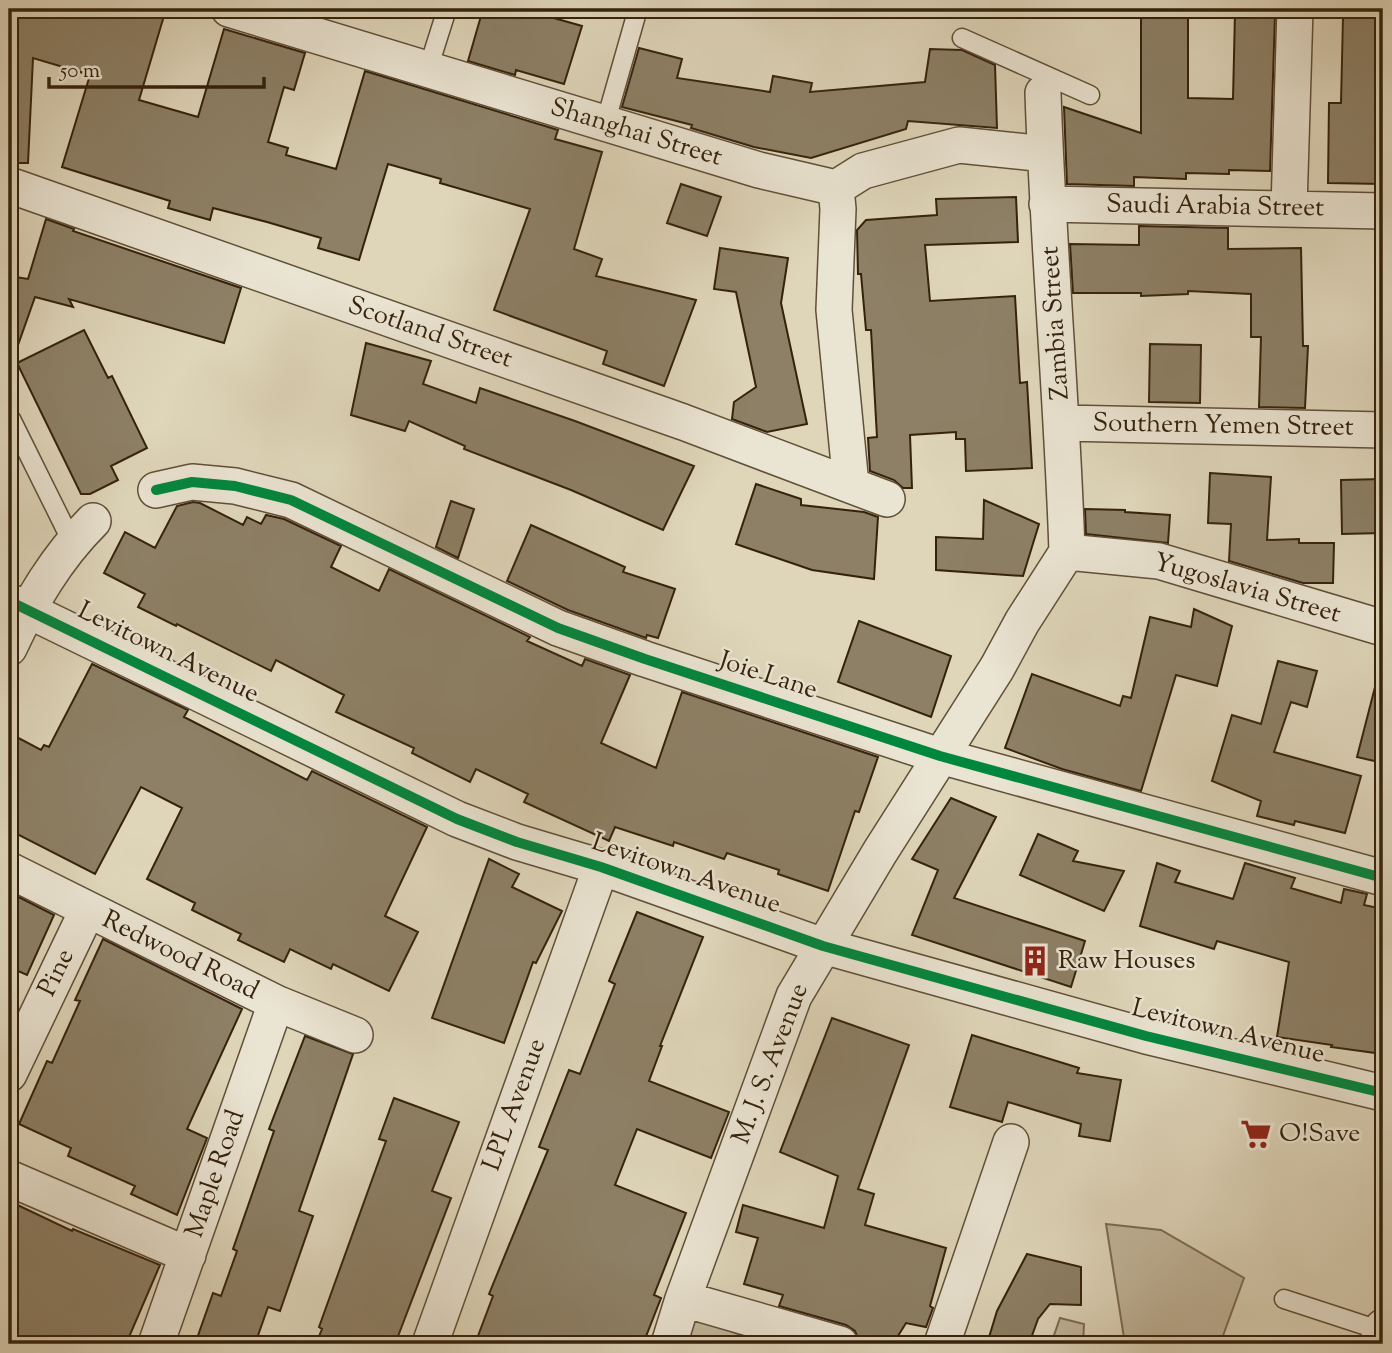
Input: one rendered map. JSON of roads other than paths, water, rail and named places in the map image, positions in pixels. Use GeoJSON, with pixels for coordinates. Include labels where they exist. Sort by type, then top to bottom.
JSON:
{"type":"FeatureCollection","features":[{"type":"Feature","properties":{"kind":"street","name":"Shanghai Street"},"geometry":{"type":"LineString","coordinates":[[229,9],[759,170],[836,188]]}},
{"type":"Feature","properties":{"kind":"street"},"geometry":{"type":"LineString","coordinates":[[1289,208],[1295,9]]}},
{"type":"Feature","properties":{"kind":"street","name":"Zambia Street"},"geometry":{"type":"LineString","coordinates":[[1043,83],[1047,204],[1063,423],[1068,552]]}},
{"type":"Feature","properties":{"kind":"street"},"geometry":{"type":"LineString","coordinates":[[851,485],[834,310],[838,209],[836,188],[863,171],[959,145],[1045,154]]}},
{"type":"Feature","properties":{"kind":"street","name":"Scotland Street"},"geometry":{"type":"LineString","coordinates":[[9,184],[683,422],[887,499]]}},
{"type":"Feature","properties":{"kind":"street","name":"Saudi Arabia Street"},"geometry":{"type":"LineString","coordinates":[[1047,204],[1383,211]]}},
{"type":"Feature","properties":{"kind":"street","name":"Southern Yemen Street"},"geometry":{"type":"LineString","coordinates":[[1063,423],[1383,430]]}},
{"type":"Feature","properties":{"kind":"street","name":"Joie Lane"},"geometry":{"type":"LineString","coordinates":[[156,490],[192,482],[235,486],[291,500],[558,628],[645,659],[940,756],[1383,878]]}},
{"type":"Feature","properties":{"kind":"street"},"geometry":{"type":"LineString","coordinates":[[9,648],[18,605],[83,532]]}},
{"type":"Feature","properties":{"kind":"street","name":"Yugoslavia Street"},"geometry":{"type":"LineString","coordinates":[[1068,552],[1159,561],[1383,628]]}},
{"type":"Feature","properties":{"kind":"street","name":"M. J. S. Avenue"},"geometry":{"type":"LineString","coordinates":[[669,1344],[683,1298],[794,996],[1068,552]]}},
{"type":"Feature","properties":{"kind":"street","name":"Levitown Avenue"},"geometry":{"type":"LineString","coordinates":[[18,605],[457,819],[517,842],[601,867],[823,946],[1380,1101]]}},
{"type":"Feature","properties":{"kind":"street","name":"LPL Avenue"},"geometry":{"type":"LineString","coordinates":[[430,1344],[601,867]]}},
{"type":"Feature","properties":{"kind":"street","name":"Redwood Road"},"geometry":{"type":"LineString","coordinates":[[9,870],[276,1003],[355,1035]]}},
{"type":"Feature","properties":{"kind":"street","name":"Pine"},"geometry":{"type":"LineString","coordinates":[[9,1074],[87,911]]}},
{"type":"Feature","properties":{"kind":"street","name":"Maple Road"},"geometry":{"type":"LineString","coordinates":[[156,1344],[276,1003]]}},
{"type":"Feature","properties":{"kind":"street"},"geometry":{"type":"LineString","coordinates":[[942,1344],[1011,1142]]}},
{"type":"Feature","properties":{"kind":"street"},"geometry":{"type":"LineString","coordinates":[[9,1178],[188,1255]]}},
{"type":"Feature","properties":{"kind":"street"},"geometry":{"type":"LineString","coordinates":[[683,1298],[840,1344]]}},
{"type":"Feature","properties":{"kind":"lane"},"geometry":{"type":"LineString","coordinates":[[428,69],[447,9]]}},
{"type":"Feature","properties":{"kind":"lane"},"geometry":{"type":"LineString","coordinates":[[605,124],[637,12]]}},
{"type":"Feature","properties":{"kind":"lane"},"geometry":{"type":"LineString","coordinates":[[962,38],[1043,83],[1090,95]]}},
{"type":"Feature","properties":{"kind":"lane"},"geometry":{"type":"LineString","coordinates":[[11,419],[83,532]]}},
{"type":"Feature","properties":{"kind":"lane"},"geometry":{"type":"LineString","coordinates":[[1284,1300],[1381,1334]]}},
{"type":"Feature","properties":{"kind":"place","name":"Raw Houses"},"geometry":{"type":"Point","coordinates":[1035,961]}},
{"type":"Feature","properties":{"kind":"place","name":"O!Save"},"geometry":{"type":"Point","coordinates":[1256,1134]}}]}
